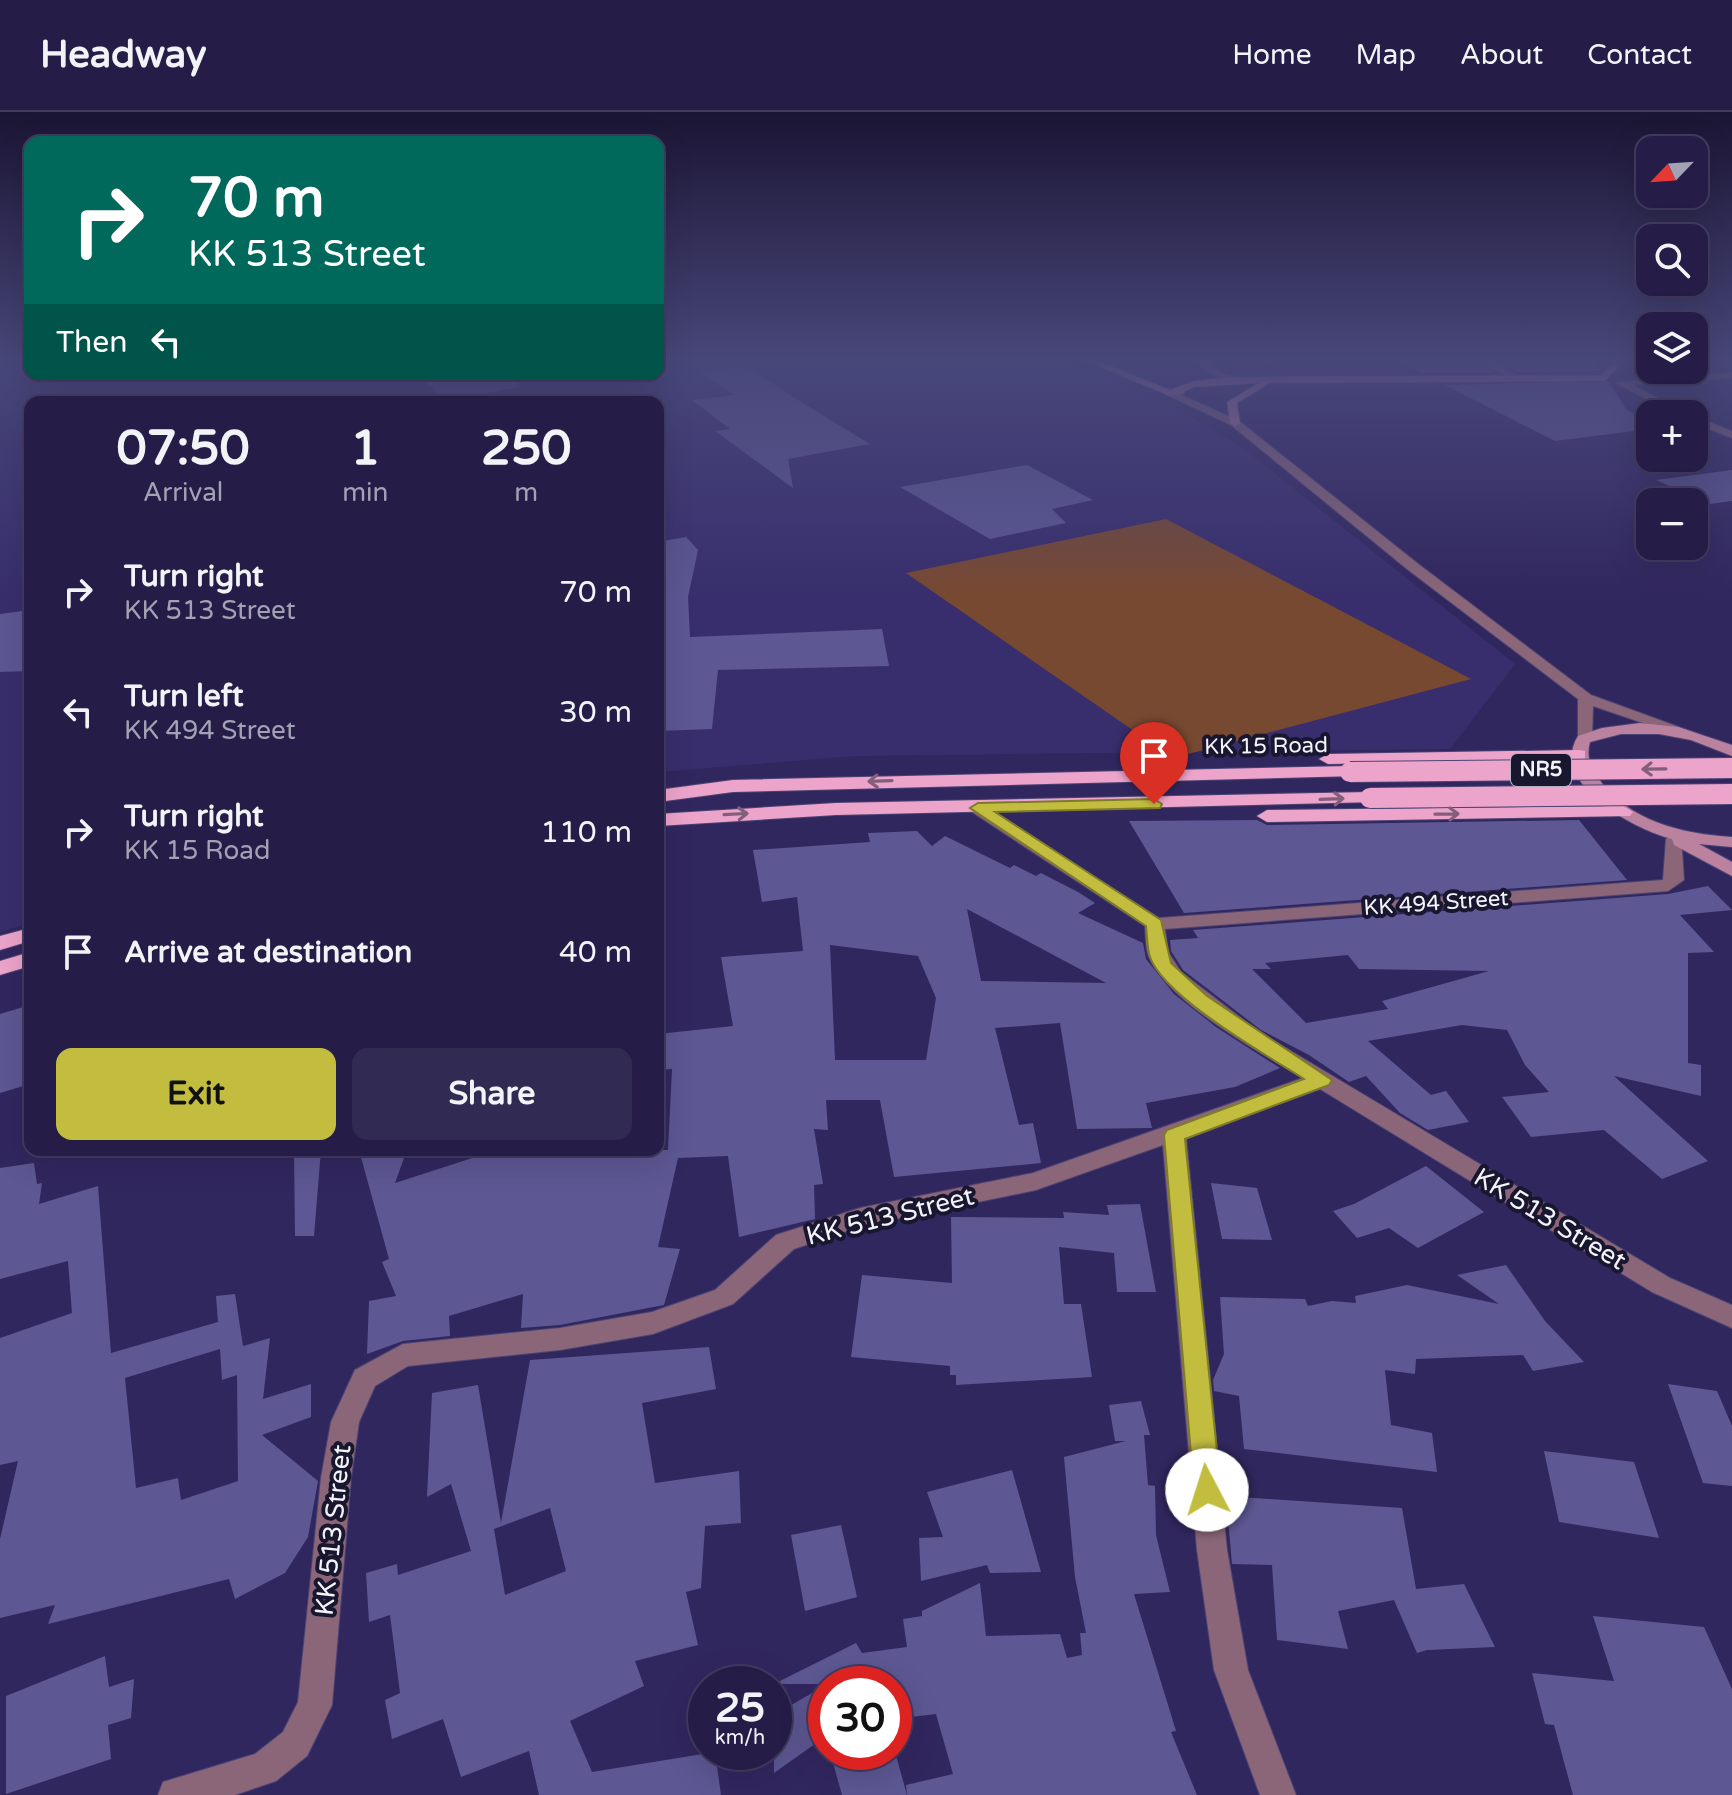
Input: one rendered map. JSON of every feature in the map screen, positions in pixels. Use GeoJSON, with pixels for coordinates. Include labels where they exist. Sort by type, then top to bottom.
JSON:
{"type":"FeatureCollection","features":[{"type":"Feature","properties":{"kind":"highway"},"geometry":{"type":"LineString","coordinates":[[915,780],[1011,764],[1582,747]]}},
{"type":"Feature","properties":{"kind":"highway","name":"KK 15 Road"},"geometry":{"type":"LineString","coordinates":[[664,795],[733,786],[915,780],[1732,768]]}},
{"type":"Feature","properties":{"kind":"highway","name":"NR5"},"geometry":{"type":"LineString","coordinates":[[664,820],[836,809],[1732,794]]}},
{"type":"Feature","properties":{"kind":"highway"},"geometry":{"type":"LineString","coordinates":[[978,808],[1098,818],[1623,812]]}},
{"type":"Feature","properties":{"kind":"highway"},"geometry":{"type":"LineString","coordinates":[[0,943],[24,936]]}},
{"type":"Feature","properties":{"kind":"highway"},"geometry":{"type":"LineString","coordinates":[[0,968],[24,961]]}},
{"type":"Feature","properties":{"kind":"main road"},"geometry":{"type":"LineString","coordinates":[[1732,751],[1705,739],[1638,728],[1598,733],[1582,747],[1583,769],[1601,796],[1623,812],[1732,870]]}},
{"type":"Feature","properties":{"kind":"main road"},"geometry":{"type":"LineString","coordinates":[[1667,834],[1732,842]]}},
{"type":"Feature","properties":{"kind":"street"},"geometry":{"type":"LineString","coordinates":[[1256,440],[1400,556],[1586,698],[1705,739]]}},
{"type":"Feature","properties":{"kind":"street"},"geometry":{"type":"LineString","coordinates":[[1582,747],[1586,698]]}},
{"type":"Feature","properties":{"kind":"street"},"geometry":{"type":"LineString","coordinates":[[978,808],[1155,924],[1158,956],[1164,966],[1200,1000],[1251,1037],[1321,1080]]}},
{"type":"Feature","properties":{"kind":"street","name":"KK 494 Street"},"geometry":{"type":"LineString","coordinates":[[1155,924],[1659,886],[1675,880],[1667,834]]}},
{"type":"Feature","properties":{"kind":"street","name":"KK 513 Street"},"geometry":{"type":"LineString","coordinates":[[176,1795],[264,1769],[295,1744],[315,1705],[336,1478],[345,1422],[365,1378],[403,1355],[560,1339],[653,1323],[724,1297],[785,1242],[860,1217],[1036,1181],[1174,1135],[1321,1080],[1661,1285],[1732,1317]]}},
{"type":"Feature","properties":{"kind":"street"},"geometry":{"type":"LineString","coordinates":[[1174,1135],[1212,1550],[1228,1655],[1278,1795]]}},
{"type":"Feature","properties":{"kind":"shaded area"},"geometry":{"type":"Polygon","coordinates":[[[0,440],[24,440],[24,925],[0,932],[0,440]]]}},
{"type":"Feature","properties":{"kind":"shaded area"},"geometry":{"type":"Polygon","coordinates":[[[664,440],[1231,440],[1515,664],[1450,749],[856,756],[664,772],[664,440]]]}},
{"type":"Feature","properties":{"kind":"shaded area"},"geometry":{"type":"Polygon","coordinates":[[[1166,519],[1471,679],[1173,758],[906,573],[1166,519]]]}},
{"type":"Feature","properties":{"kind":"building"},"geometry":{"type":"Polygon","coordinates":[[[727,440],[863,440],[870,444],[788,459],[793,488],[727,440]]]}},
{"type":"Feature","properties":{"kind":"building"},"geometry":{"type":"Polygon","coordinates":[[[1027,465],[1093,500],[1052,509],[1066,523],[990,539],[900,487],[1027,465]]]}},
{"type":"Feature","properties":{"kind":"building"},"geometry":{"type":"Polygon","coordinates":[[[1732,470],[1732,501],[1710,504],[1708,488],[1674,488],[1656,480],[1732,470]]]}},
{"type":"Feature","properties":{"kind":"building"},"geometry":{"type":"Polygon","coordinates":[[[686,537],[698,550],[688,597],[690,637],[882,629],[889,666],[718,670],[712,729],[664,731],[664,541],[686,537]]]}},
{"type":"Feature","properties":{"kind":"building"},"geometry":{"type":"Polygon","coordinates":[[[24,611],[24,671],[0,672],[0,614],[24,611]]]}},
{"type":"Feature","properties":{"kind":"building"},"geometry":{"type":"Polygon","coordinates":[[[1257,820],[1267,825],[1579,820],[1627,880],[1184,913],[1129,821],[1257,820]]]}},
{"type":"Feature","properties":{"kind":"building"},"geometry":{"type":"Polygon","coordinates":[[[917,831],[932,846],[945,836],[1010,868],[1014,865],[1036,876],[1041,873],[1078,892],[1095,903],[1078,913],[1143,943],[1146,959],[1174,994],[1216,1027],[1280,1068],[1235,1087],[1146,1103],[1152,1128],[1077,1129],[1060,1023],[995,1028],[1019,1125],[1033,1123],[1041,1163],[894,1177],[880,1100],[826,1100],[828,1130],[814,1129],[823,1184],[814,1185],[815,1219],[739,1237],[728,1156],[678,1158],[658,1247],[680,1249],[664,1305],[560,1325],[521,1328],[523,1294],[449,1316],[450,1336],[403,1341],[367,1354],[369,1301],[396,1296],[382,1262],[389,1259],[361,1156],[405,1156],[395,1183],[478,1156],[664,1156],[664,1150],[668,1150],[672,1069],[664,1070],[664,1033],[733,1026],[721,957],[803,951],[797,897],[762,902],[753,850],[870,842],[868,833],[917,831]],[[967,909],[981,981],[1106,983],[967,909]],[[830,945],[835,1060],[926,1060],[936,998],[918,956],[830,945]]]}},
{"type":"Feature","properties":{"kind":"building"},"geometry":{"type":"Polygon","coordinates":[[[1708,886],[1732,910],[1680,915],[1714,952],[1688,953],[1688,1063],[1701,1065],[1701,1096],[1614,1076],[1708,1161],[1662,1179],[1604,1130],[1531,1137],[1502,1097],[1549,1092],[1525,1065],[1507,1030],[1462,1025],[1368,1041],[1431,1095],[1446,1091],[1469,1122],[1428,1130],[1400,1113],[1366,1076],[1349,1082],[1309,1055],[1261,1030],[1183,970],[1171,951],[1170,940],[1198,938],[1193,930],[1668,894],[1708,886]],[[1348,955],[1265,963],[1271,969],[1252,969],[1306,1023],[1388,1009],[1382,1001],[1489,971],[1359,969],[1348,955]]]}},
{"type":"Feature","properties":{"kind":"building"},"geometry":{"type":"Polygon","coordinates":[[[24,1007],[24,1086],[0,1093],[0,1014],[24,1007]]]}},
{"type":"Feature","properties":{"kind":"building"},"geometry":{"type":"Polygon","coordinates":[[[294,1156],[321,1156],[314,1236],[295,1236],[294,1156]]]}},
{"type":"Feature","properties":{"kind":"building"},"geometry":{"type":"Polygon","coordinates":[[[34,1163],[37,1184],[42,1183],[39,1204],[98,1186],[111,1353],[218,1322],[216,1296],[235,1294],[243,1346],[270,1338],[263,1399],[311,1384],[311,1417],[262,1435],[318,1481],[308,1537],[285,1573],[235,1599],[229,1579],[48,1624],[55,1605],[0,1618],[0,1539],[18,1461],[0,1465],[0,1338],[72,1313],[68,1261],[0,1279],[0,1168],[34,1163]],[[220,1349],[125,1378],[136,1488],[178,1478],[181,1500],[238,1481],[237,1375],[222,1380],[220,1349]]]}},
{"type":"Feature","properties":{"kind":"building"},"geometry":{"type":"Polygon","coordinates":[[[1426,1166],[1484,1212],[1418,1248],[1389,1228],[1357,1238],[1333,1211],[1354,1204],[1426,1166]]]}},
{"type":"Feature","properties":{"kind":"building"},"geometry":{"type":"Polygon","coordinates":[[[1211,1183],[1257,1188],[1272,1240],[1222,1239],[1211,1183]]]}},
{"type":"Feature","properties":{"kind":"building"},"geometry":{"type":"Polygon","coordinates":[[[1140,1204],[1156,1292],[1117,1292],[1114,1253],[1059,1247],[1064,1304],[1081,1304],[1092,1377],[956,1385],[956,1375],[950,1375],[950,1366],[851,1357],[862,1275],[952,1283],[951,1217],[1064,1218],[1063,1212],[1109,1215],[1107,1205],[1140,1204]]]}},
{"type":"Feature","properties":{"kind":"building"},"geometry":{"type":"Polygon","coordinates":[[[1506,1265],[1545,1321],[1584,1362],[1533,1371],[1523,1355],[1416,1359],[1415,1374],[1385,1370],[1391,1425],[1432,1433],[1437,1472],[1244,1449],[1239,1396],[1214,1391],[1213,1380],[1224,1354],[1220,1297],[1305,1299],[1308,1306],[1332,1301],[1356,1303],[1355,1296],[1407,1285],[1499,1304],[1457,1275],[1506,1265]]]}},
{"type":"Feature","properties":{"kind":"building"},"geometry":{"type":"Polygon","coordinates":[[[709,1347],[716,1389],[642,1403],[655,1483],[739,1471],[741,1523],[705,1526],[701,1588],[686,1592],[698,1645],[635,1661],[644,1686],[570,1721],[592,1772],[688,1756],[688,1770],[718,1770],[721,1795],[539,1795],[529,1751],[461,1777],[443,1719],[392,1739],[385,1700],[400,1693],[390,1615],[369,1622],[366,1573],[397,1564],[398,1575],[471,1551],[451,1484],[427,1497],[432,1393],[478,1385],[501,1523],[530,1360],[709,1347]],[[550,1508],[494,1529],[505,1595],[566,1571],[550,1508]]]}},
{"type":"Feature","properties":{"kind":"building"},"geometry":{"type":"Polygon","coordinates":[[[1668,1384],[1717,1391],[1732,1426],[1732,1486],[1703,1483],[1668,1384]]]}},
{"type":"Feature","properties":{"kind":"building"},"geometry":{"type":"Polygon","coordinates":[[[1141,1401],[1150,1435],[1144,1435],[1148,1485],[1155,1486],[1156,1535],[1170,1592],[1134,1594],[1176,1731],[1171,1732],[1197,1795],[907,1795],[906,1785],[953,1774],[936,1714],[912,1717],[912,1666],[810,1666],[856,1643],[862,1653],[907,1647],[903,1619],[922,1616],[922,1611],[980,1583],[986,1636],[1060,1634],[1067,1658],[1082,1655],[1080,1633],[1086,1633],[1075,1577],[1064,1457],[1126,1441],[1115,1441],[1109,1405],[1141,1401]]]}},
{"type":"Feature","properties":{"kind":"building"},"geometry":{"type":"Polygon","coordinates":[[[1544,1451],[1634,1462],[1659,1538],[1559,1522],[1544,1451]]]}},
{"type":"Feature","properties":{"kind":"building"},"geometry":{"type":"Polygon","coordinates":[[[1012,1470],[1041,1572],[990,1573],[987,1565],[921,1581],[919,1538],[943,1537],[927,1492],[1012,1470]]]}},
{"type":"Feature","properties":{"kind":"building"},"geometry":{"type":"Polygon","coordinates":[[[1226,1496],[1402,1508],[1416,1589],[1464,1584],[1495,1647],[1417,1653],[1394,1600],[1338,1611],[1348,1649],[1277,1640],[1272,1565],[1232,1564],[1226,1496]]]}},
{"type":"Feature","properties":{"kind":"building"},"geometry":{"type":"Polygon","coordinates":[[[841,1525],[857,1597],[805,1611],[791,1535],[841,1525]]]}},
{"type":"Feature","properties":{"kind":"building"},"geometry":{"type":"Polygon","coordinates":[[[1593,1616],[1704,1627],[1732,1689],[1732,1795],[1573,1795],[1554,1725],[1545,1724],[1532,1673],[1614,1681],[1593,1616]]]}},
{"type":"Feature","properties":{"kind":"building"},"geometry":{"type":"Polygon","coordinates":[[[105,1656],[109,1687],[134,1679],[131,1718],[108,1725],[111,1759],[6,1794],[6,1696],[105,1656]]]}},
{"type":"Feature","properties":{"kind":"building"},"geometry":{"type":"Polygon","coordinates":[[[808,1667],[808,1684],[792,1684],[792,1675],[808,1667]]]}},
{"type":"Feature","properties":{"kind":"building"},"geometry":{"type":"Polygon","coordinates":[[[808,1695],[808,1749],[792,1760],[792,1705],[808,1695]]]}},
{"type":"Feature","properties":{"kind":"building"},"geometry":{"type":"Polygon","coordinates":[[[835,1770],[900,1770],[907,1795],[842,1795],[835,1770]]]}},
{"type":"Feature","properties":{"kind":"route"},"geometry":{"type":"LineString","coordinates":[[1154,804],[978,808],[1155,924],[1158,956],[1164,966],[1200,1000],[1251,1037],[1321,1080],[1174,1135],[1207,1490]]}}]}
